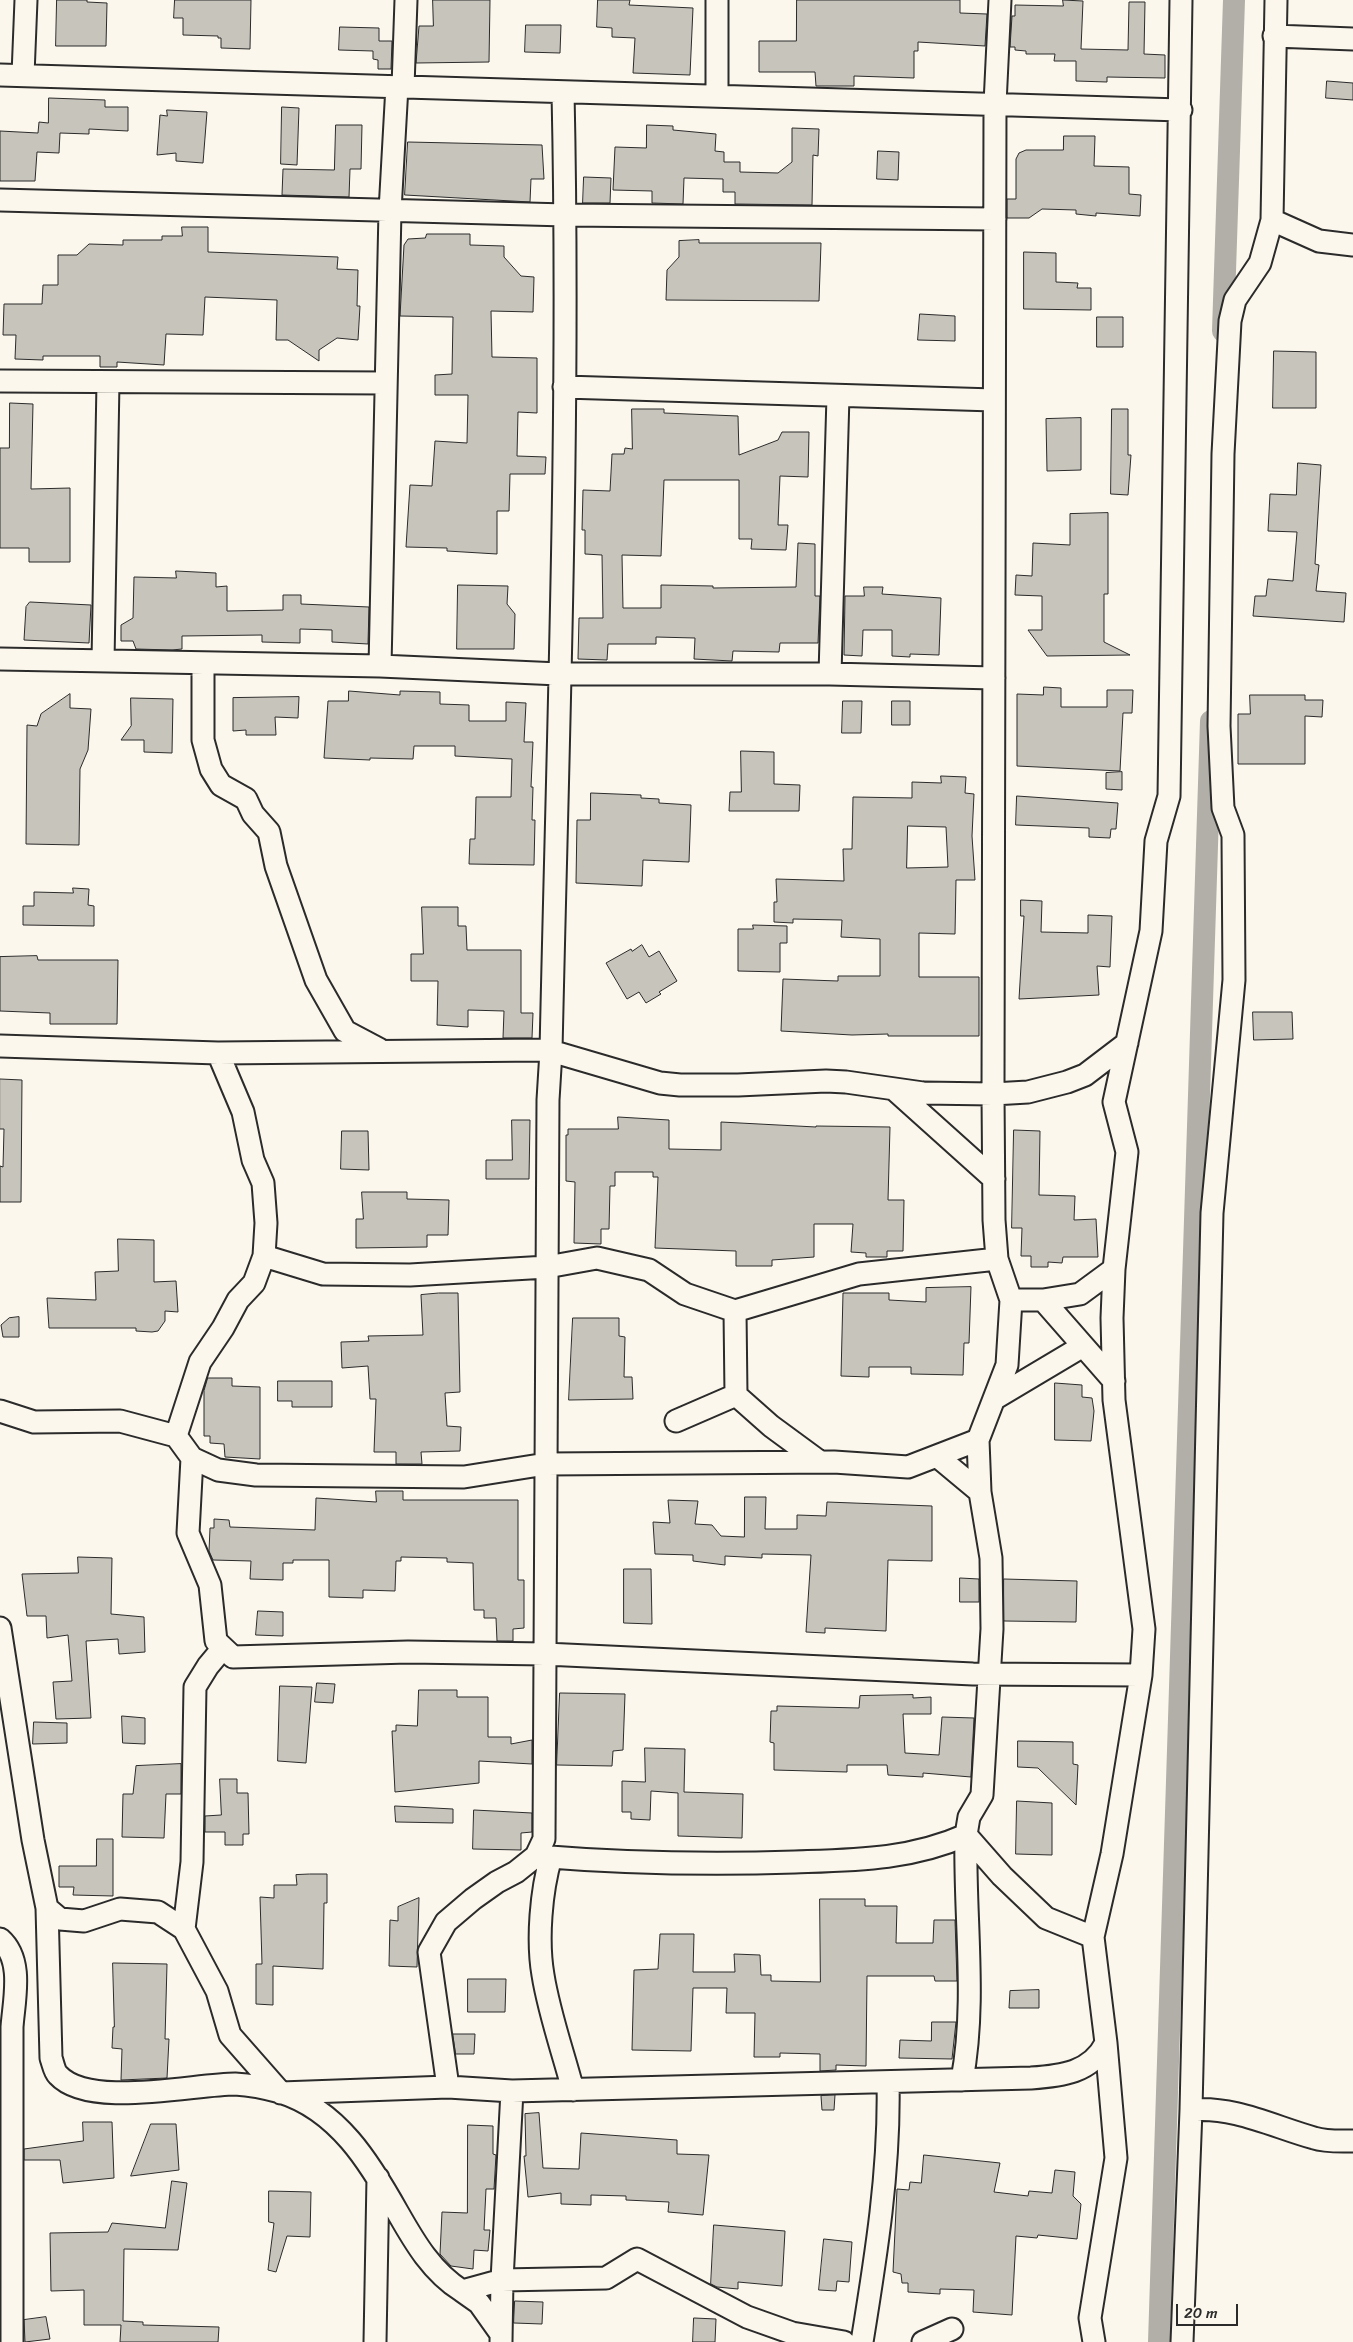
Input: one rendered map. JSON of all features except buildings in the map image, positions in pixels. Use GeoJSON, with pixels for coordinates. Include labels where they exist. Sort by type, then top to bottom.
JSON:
{"type":"FeatureCollection","features":[{"type":"Feature","properties":{"kind":"street"},"geometry":{"type":"LineString","coordinates":[[24,76],[26,0]]}},
{"type":"Feature","properties":{"kind":"street"},"geometry":{"type":"LineString","coordinates":[[380,666],[390,211],[406,0]]}},
{"type":"Feature","properties":{"kind":"street"},"geometry":{"type":"LineString","coordinates":[[717,0],[717,96]]}},
{"type":"Feature","properties":{"kind":"street"},"geometry":{"type":"LineString","coordinates":[[962,2080],[966,2059],[968,1998],[966,1835],[969,1817],[982,1795],[992,1629],[991,1558],[980,1492],[978,1440],[1007,1365],[1011,1300],[997,1259],[993,1094],[995,104],[1000,0]]}},
{"type":"Feature","properties":{"kind":"street"},"geometry":{"type":"LineString","coordinates":[[1094,2342],[1090,2318],[1116,2158],[1106,2043],[1093,1937],[1112,1854],[1141,1675],[1144,1629],[1114,1381],[1112,1318],[1114,1269],[1127,1152],[1114,1102],[1151,931],[1156,841],[1169,796],[1181,110],[1181,0]]}},
{"type":"Feature","properties":{"kind":"street"},"geometry":{"type":"LineString","coordinates":[[1182,2342],[1191,2110],[1212,1213],[1234,980],[1234,835],[1224,808],[1218,726],[1223,454],[1230,321],[1235,300],[1260,263],[1272,220],[1276,0]]}},
{"type":"Feature","properties":{"kind":"street"},"geometry":{"type":"LineString","coordinates":[[1274,36],[1353,39]]}},
{"type":"Feature","properties":{"kind":"street"},"geometry":{"type":"LineString","coordinates":[[0,75],[1181,110]]}},
{"type":"Feature","properties":{"kind":"street"},"geometry":{"type":"LineString","coordinates":[[563,92],[566,215],[564,387],[551,1051],[548,1100],[546,1814],[544,1839],[545,1879],[541,1916],[542,1974],[573,2090]]}},
{"type":"Feature","properties":{"kind":"street"},"geometry":{"type":"LineString","coordinates":[[0,200],[566,215],[995,219]]}},
{"type":"Feature","properties":{"kind":"street"},"geometry":{"type":"LineString","coordinates":[[1272,220],[1319,241],[1353,245]]}},
{"type":"Feature","properties":{"kind":"street"},"geometry":{"type":"LineString","coordinates":[[0,381],[386,383]]}},
{"type":"Feature","properties":{"kind":"street"},"geometry":{"type":"LineString","coordinates":[[103,661],[108,382]]}},
{"type":"Feature","properties":{"kind":"street"},"geometry":{"type":"LineString","coordinates":[[564,387],[994,400]]}},
{"type":"Feature","properties":{"kind":"street"},"geometry":{"type":"LineString","coordinates":[[830,674],[838,396]]}},
{"type":"Feature","properties":{"kind":"street"},"geometry":{"type":"LineString","coordinates":[[0,659],[380,666],[559,674],[830,674],[994,678]]}},
{"type":"Feature","properties":{"kind":"street"},"geometry":{"type":"LineString","coordinates":[[203,662],[203,740],[211,769],[221,785],[246,800],[253,814],[269,832],[276,866],[316,980],[345,1030],[382,1051]]}},
{"type":"Feature","properties":{"kind":"street"},"geometry":{"type":"LineString","coordinates":[[0,1046],[218,1053],[551,1051],[660,1083],[738,1085],[836,1082],[896,1091],[993,1094],[1028,1092],[1067,1082],[1085,1075],[1127,1043]]}},
{"type":"Feature","properties":{"kind":"street"},"geometry":{"type":"LineString","coordinates":[[176,1436],[200,1362],[223,1328],[238,1300],[254,1283],[264,1256],[266,1223],[263,1183],[253,1160],[243,1112],[218,1053]]}},
{"type":"Feature","properties":{"kind":"street"},"geometry":{"type":"LineString","coordinates":[[896,1091],[994,1179]]}},
{"type":"Feature","properties":{"kind":"street"},"geometry":{"type":"LineString","coordinates":[[264,1256],[323,1274],[410,1275],[547,1267],[597,1258],[649,1270],[685,1294],[735,1311],[859,1274],[997,1259]]}},
{"type":"Feature","properties":{"kind":"street"},"geometry":{"type":"LineString","coordinates":[[1011,1300],[1043,1300],[1080,1294],[1114,1269]]}},
{"type":"Feature","properties":{"kind":"street"},"geometry":{"type":"LineString","coordinates":[[1043,1300],[1114,1381]]}},
{"type":"Feature","properties":{"kind":"street"},"geometry":{"type":"LineString","coordinates":[[735,1311],[736,1395],[771,1426],[820,1462]]}},
{"type":"Feature","properties":{"kind":"street"},"geometry":{"type":"LineString","coordinates":[[994,1399],[1083,1346]]}},
{"type":"Feature","properties":{"kind":"street"},"geometry":{"type":"LineString","coordinates":[[676,1421],[736,1395]]}},
{"type":"Feature","properties":{"kind":"street"},"geometry":{"type":"LineString","coordinates":[[0,1412],[34,1422],[120,1421],[176,1436],[192,1458],[218,1470],[256,1475],[464,1477],[546,1464],[820,1462],[908,1467],[978,1440]]}},
{"type":"Feature","properties":{"kind":"street"},"geometry":{"type":"LineString","coordinates":[[938,1457],[980,1492]]}},
{"type":"Feature","properties":{"kind":"street"},"geometry":{"type":"LineString","coordinates":[[192,1458],[188,1533],[210,1585],[216,1641],[233,1657],[408,1652],[545,1654],[989,1674],[1141,1675]]}},
{"type":"Feature","properties":{"kind":"street"},"geometry":{"type":"LineString","coordinates":[[0,1628],[33,1840],[47,1908],[51,2058],[57,2075],[70,2084],[92,2090],[133,2094],[235,2084],[280,2093],[310,2105],[339,2127],[378,2178],[411,2236],[433,2268],[445,2280],[479,2303],[501,2338]]}},
{"type":"Feature","properties":{"kind":"street"},"geometry":{"type":"LineString","coordinates":[[184,1929],[192,1862],[195,1687],[208,1666],[223,1648]]}},
{"type":"Feature","properties":{"kind":"street"},"geometry":{"type":"LineString","coordinates":[[966,1835],[1002,1876],[1046,1918],[1093,1937]]}},
{"type":"Feature","properties":{"kind":"street"},"geometry":{"type":"LineString","coordinates":[[448,2086],[429,1952],[446,1922],[473,1899],[497,1882],[544,1857],[600,1861],[704,1863],[851,1860],[920,1851],[966,1835]]}},
{"type":"Feature","properties":{"kind":"street"},"geometry":{"type":"LineString","coordinates":[[47,1908],[60,1919],[84,1921],[120,1909],[158,1912],[184,1929],[217,1991],[230,2035],[280,2093]]}},
{"type":"Feature","properties":{"kind":"street"},"geometry":{"type":"LineString","coordinates":[[0,1939],[7,1946],[15,1965],[6,2207],[12,2342]]}},
{"type":"Feature","properties":{"kind":"street"},"geometry":{"type":"LineString","coordinates":[[280,2093],[448,2086],[512,2091],[573,2090],[1060,2076],[1084,2068],[1101,2054],[1106,2043]]}},
{"type":"Feature","properties":{"kind":"street"},"geometry":{"type":"LineString","coordinates":[[862,2342],[880,2238],[889,2115],[888,2082]]}},
{"type":"Feature","properties":{"kind":"street"},"geometry":{"type":"LineString","coordinates":[[501,2338],[502,2280],[512,2091]]}},
{"type":"Feature","properties":{"kind":"street"},"geometry":{"type":"LineString","coordinates":[[1191,2110],[1210,2108],[1266,2121],[1317,2139],[1353,2141]]}},
{"type":"Feature","properties":{"kind":"street"},"geometry":{"type":"LineString","coordinates":[[375,2342],[378,2178]]}},
{"type":"Feature","properties":{"kind":"street"},"geometry":{"type":"LineString","coordinates":[[462,2290],[502,2280],[606,2278],[637,2259],[748,2317],[802,2338],[844,2342]]}},
{"type":"Feature","properties":{"kind":"street"},"geometry":{"type":"LineString","coordinates":[[923,2342],[952,2329]]}},
{"type":"Feature","properties":{"kind":"waterway"},"geometry":{"type":"LineString","coordinates":[[1223,331],[1234,0]]}},
{"type":"Feature","properties":{"kind":"waterway"},"geometry":{"type":"LineString","coordinates":[[1159,2342],[1211,721]]}}]}
